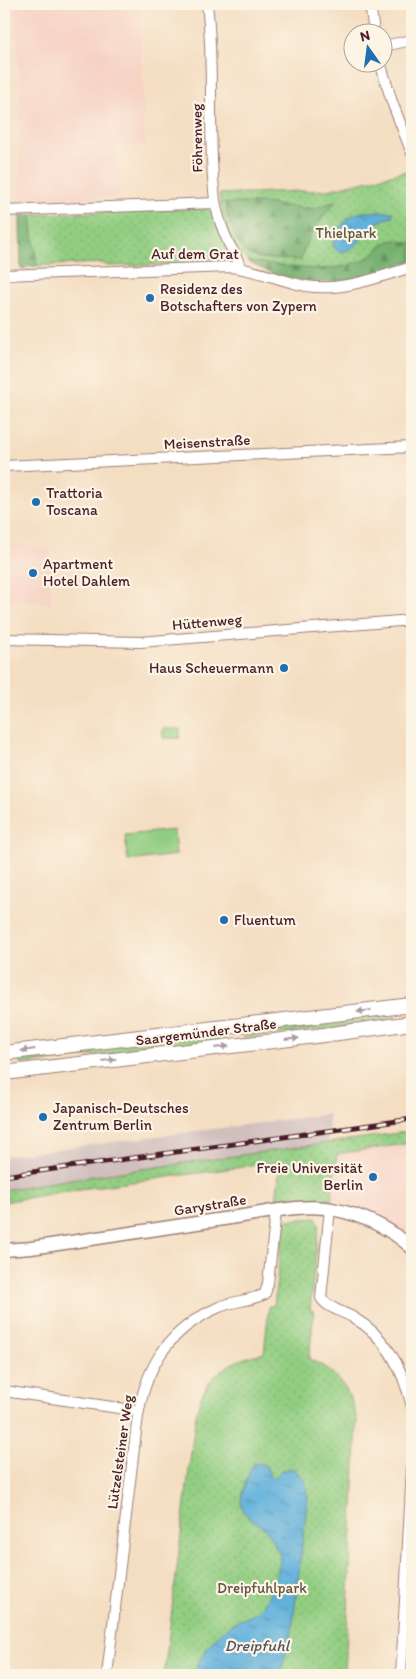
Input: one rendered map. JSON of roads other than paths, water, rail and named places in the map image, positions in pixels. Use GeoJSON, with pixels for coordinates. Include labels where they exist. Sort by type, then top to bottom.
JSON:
{"type":"FeatureCollection","features":[{"type":"Feature","properties":{"kind":"main road","name":"Saargemünder Straße"},"geometry":{"type":"LineString","coordinates":[[4,1053],[412,1006]]}},
{"type":"Feature","properties":{"kind":"main road","name":"Saargemünder Straße"},"geometry":{"type":"LineString","coordinates":[[4,1073],[412,1023]]}},
{"type":"Feature","properties":{"kind":"street","name":"Föhrenweg"},"geometry":{"type":"LineString","coordinates":[[207,4],[212,74],[211,154],[215,203],[228,242],[240,262],[240,268]]}},
{"type":"Feature","properties":{"kind":"street"},"geometry":{"type":"LineString","coordinates":[[370,4],[373,22]]}},
{"type":"Feature","properties":{"kind":"street"},"geometry":{"type":"LineString","coordinates":[[394,44],[412,40]]}},
{"type":"Feature","properties":{"kind":"street"},"geometry":{"type":"LineString","coordinates":[[383,72],[392,102],[412,153]]}},
{"type":"Feature","properties":{"kind":"street"},"geometry":{"type":"LineString","coordinates":[[4,211],[215,203]]}},
{"type":"Feature","properties":{"kind":"street","name":"Auf dem Grat"},"geometry":{"type":"LineString","coordinates":[[4,275],[188,268],[240,268],[294,283],[323,287],[352,284],[412,267]]}},
{"type":"Feature","properties":{"kind":"street","name":"Meisenstraße"},"geometry":{"type":"LineString","coordinates":[[4,466],[412,447]]}},
{"type":"Feature","properties":{"kind":"street","name":"Hüttenweg"},"geometry":{"type":"LineString","coordinates":[[4,639],[140,642],[412,620]]}},
{"type":"Feature","properties":{"kind":"street","name":"Garystraße"},"geometry":{"type":"LineString","coordinates":[[4,1250],[31,1248],[304,1208],[330,1208],[359,1216],[379,1224],[412,1248]]}},
{"type":"Feature","properties":{"kind":"street"},"geometry":{"type":"LineString","coordinates":[[330,1208],[321,1298],[329,1306],[358,1320],[384,1345],[403,1376],[412,1407]]}},
{"type":"Feature","properties":{"kind":"street","name":"Lützelsteiner Weg"},"geometry":{"type":"LineString","coordinates":[[107,1675],[139,1411],[145,1385],[156,1359],[178,1332],[216,1308],[265,1294],[268,1283],[276,1212]]}},
{"type":"Feature","properties":{"kind":"street"},"geometry":{"type":"LineString","coordinates":[[4,1392],[139,1411]]}},
{"type":"Feature","properties":{"kind":"street"},"geometry":{"type":"LineString","coordinates":[[401,1675],[412,1468]]}},
{"type":"Feature","properties":{"kind":"water"},"geometry":{"type":"Polygon","coordinates":[[[362,212],[393,212],[392,217],[377,223],[350,249],[338,251],[333,246],[339,229],[346,220],[362,212]]]}},
{"type":"Feature","properties":{"kind":"water","name":"Dreipfuhl"},"geometry":{"type":"Polygon","coordinates":[[[254,1463],[265,1465],[271,1477],[274,1478],[281,1471],[293,1468],[304,1479],[308,1496],[292,1630],[280,1675],[193,1675],[204,1653],[219,1634],[232,1624],[260,1610],[270,1593],[276,1576],[280,1554],[269,1533],[248,1516],[242,1507],[242,1494],[254,1463]]]}},
{"type":"Feature","properties":{"kind":"railway"},"geometry":{"type":"LineString","coordinates":[[4,1176],[412,1119]]}},
{"type":"Feature","properties":{"kind":"place","name":"Residenz des Botschafters von Zypern"},"geometry":{"type":"Point","coordinates":[150,298]}},
{"type":"Feature","properties":{"kind":"place","name":"Trattoria Toscana"},"geometry":{"type":"Point","coordinates":[36,502]}},
{"type":"Feature","properties":{"kind":"place","name":"Apartment Hotel Dahlem"},"geometry":{"type":"Point","coordinates":[33,573]}},
{"type":"Feature","properties":{"kind":"place","name":"Haus Scheuermann"},"geometry":{"type":"Point","coordinates":[284,668]}},
{"type":"Feature","properties":{"kind":"place","name":"Fluentum"},"geometry":{"type":"Point","coordinates":[224,920]}},
{"type":"Feature","properties":{"kind":"place","name":"Japanisch-Deutsches Zentrum Berlin"},"geometry":{"type":"Point","coordinates":[43,1117]}},
{"type":"Feature","properties":{"kind":"place","name":"Freie Universität Berlin"},"geometry":{"type":"Point","coordinates":[373,1177]}},
{"type":"Feature","properties":{"kind":"park label","name":"Thielpark"},"geometry":{"type":"Point","coordinates":[346,233]}},
{"type":"Feature","properties":{"kind":"park label","name":"Dreipfuhlpark"},"geometry":{"type":"Point","coordinates":[262,1588]}}]}
